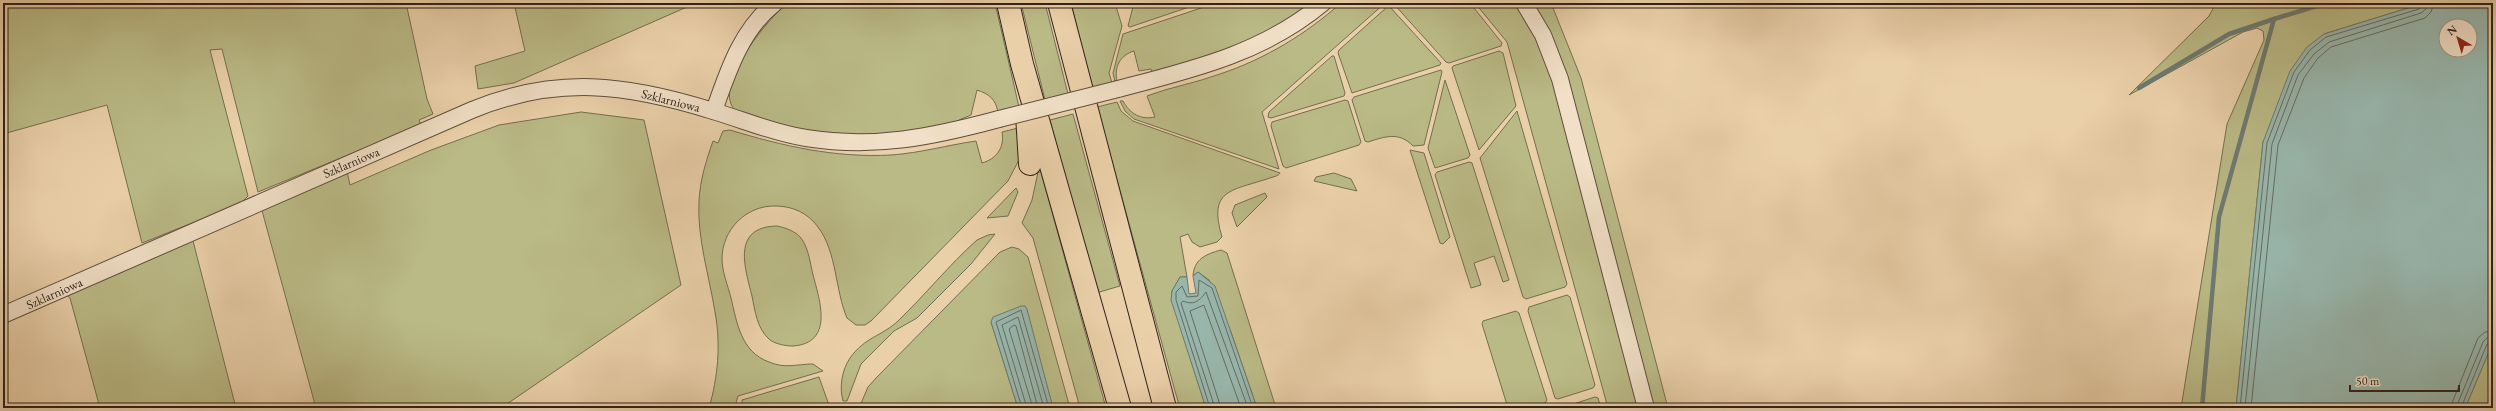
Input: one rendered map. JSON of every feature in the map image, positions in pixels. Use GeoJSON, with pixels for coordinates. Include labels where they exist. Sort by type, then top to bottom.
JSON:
{"type":"FeatureCollection","features":[{"type":"Feature","properties":{"kind":"highway"},"geometry":{"type":"LineString","coordinates":[[1008,3],[1022,64],[1120,408]]}},
{"type":"Feature","properties":{"kind":"highway"},"geometry":{"type":"LineString","coordinates":[[1059,3],[1165,408]]}},
{"type":"Feature","properties":{"kind":"highway"},"geometry":{"type":"LineString","coordinates":[[1022,64],[1030,164]]}},
{"type":"Feature","properties":{"kind":"highway"},"geometry":{"type":"LineString","coordinates":[[1157,381],[1168,408]]}},
{"type":"Feature","properties":{"kind":"street"},"geometry":{"type":"LineString","coordinates":[[714,111],[740,46],[754,24],[775,3]]}},
{"type":"Feature","properties":{"kind":"street","name":"Szklarniowa"},"geometry":{"type":"LineString","coordinates":[[3,315],[472,110],[521,92],[584,86],[626,90],[672,99],[714,111],[756,126],[799,137],[870,144],[922,138],[1196,68],[1252,48],[1300,21],[1323,3]]}},
{"type":"Feature","properties":{"kind":"street"},"geometry":{"type":"LineString","coordinates":[[1524,3],[1543,35],[1560,79],[1646,408]]}},
{"type":"Feature","properties":{"kind":"green space"},"geometry":{"type":"Polygon","coordinates":[[[3,3],[406,3],[427,99],[433,114],[419,120],[421,125],[258,192],[222,49],[210,50],[248,196],[240,204],[142,243],[107,105],[3,134],[3,3]]]}},
{"type":"Feature","properties":{"kind":"green space"},"geometry":{"type":"Polygon","coordinates":[[[514,3],[696,3],[514,83],[478,89],[475,66],[525,51],[514,3]]]}},
{"type":"Feature","properties":{"kind":"green space"},"geometry":{"type":"Polygon","coordinates":[[[788,3],[995,3],[1019,107],[998,113],[994,101],[985,93],[977,90],[971,115],[959,120],[960,124],[865,137],[798,130],[736,111],[730,100],[730,87],[736,71],[756,38],[768,23],[788,3]]]}},
{"type":"Feature","properties":{"kind":"green space"},"geometry":{"type":"Polygon","coordinates":[[[1021,3],[1045,3],[1068,94],[1045,100],[1021,3]]]}},
{"type":"Feature","properties":{"kind":"green space"},"geometry":{"type":"Polygon","coordinates":[[[1071,3],[1115,3],[1122,26],[1109,73],[1112,83],[1092,88],[1071,3]]]}},
{"type":"Feature","properties":{"kind":"green space"},"geometry":{"type":"Polygon","coordinates":[[[1134,3],[1201,3],[1130,27],[1128,26],[1134,3]]]}},
{"type":"Feature","properties":{"kind":"green space"},"geometry":{"type":"Polygon","coordinates":[[[1216,3],[1313,3],[1293,18],[1232,50],[1153,73],[1151,69],[1139,71],[1134,51],[1125,55],[1119,62],[1116,71],[1117,81],[1115,82],[1113,73],[1123,34],[1216,3]]]}},
{"type":"Feature","properties":{"kind":"green space"},"geometry":{"type":"Polygon","coordinates":[[[1341,3],[1385,3],[1262,112],[1279,169],[1134,119],[1125,111],[1120,101],[1123,101],[1126,106],[1136,115],[1145,118],[1155,117],[1147,96],[1211,77],[1253,61],[1299,35],[1341,3]]]}},
{"type":"Feature","properties":{"kind":"green space"},"geometry":{"type":"Polygon","coordinates":[[[1393,3],[1470,3],[1502,43],[1501,46],[1449,63],[1446,62],[1393,3]]]}},
{"type":"Feature","properties":{"kind":"green space"},"geometry":{"type":"Polygon","coordinates":[[[1475,3],[1517,3],[1531,27],[1555,83],[1639,408],[1608,408],[1507,42],[1475,3]]]}},
{"type":"Feature","properties":{"kind":"green space"},"geometry":{"type":"Polygon","coordinates":[[[1533,3],[1551,3],[1581,78],[1668,408],[1653,408],[1533,3]]]}},
{"type":"Feature","properties":{"kind":"green space"},"geometry":{"type":"Polygon","coordinates":[[[2216,3],[2424,3],[2324,34],[2263,142],[2236,408],[2181,408],[2227,124],[2264,40],[2263,31],[2257,28],[2243,32],[2129,95],[2209,16],[2216,3]]]}},
{"type":"Feature","properties":{"kind":"green space"},"geometry":{"type":"Polygon","coordinates":[[[1387,7],[1390,7],[1441,63],[1440,65],[1352,93],[1338,53],[1339,50],[1387,7]]]}},
{"type":"Feature","properties":{"kind":"green space"},"geometry":{"type":"Polygon","coordinates":[[[1499,51],[1503,53],[1516,106],[1479,150],[1452,68],[1453,66],[1499,51]]]}},
{"type":"Feature","properties":{"kind":"green space"},"geometry":{"type":"Polygon","coordinates":[[[1332,56],[1334,56],[1345,93],[1344,96],[1271,118],[1268,117],[1269,112],[1332,56]]]}},
{"type":"Feature","properties":{"kind":"green space"},"geometry":{"type":"Polygon","coordinates":[[[1441,70],[1442,72],[1424,145],[1413,146],[1402,138],[1391,136],[1368,142],[1365,141],[1352,100],[1354,97],[1441,70]]]}},
{"type":"Feature","properties":{"kind":"green space"},"geometry":{"type":"Polygon","coordinates":[[[1445,80],[1470,155],[1468,158],[1435,168],[1428,148],[1445,80]]]}},
{"type":"Feature","properties":{"kind":"green space"},"geometry":{"type":"Polygon","coordinates":[[[1345,100],[1348,101],[1361,142],[1359,145],[1286,168],[1283,166],[1271,126],[1272,122],[1345,100]]]}},
{"type":"Feature","properties":{"kind":"green space"},"geometry":{"type":"Polygon","coordinates":[[[1117,102],[1121,111],[1133,121],[1280,173],[1278,175],[1233,190],[1225,195],[1220,201],[1218,210],[1218,222],[1222,237],[1217,242],[1200,247],[1192,242],[1188,234],[1180,237],[1187,277],[1180,277],[1172,291],[1172,300],[1206,408],[1180,408],[1175,391],[1097,107],[1117,102]]]}},
{"type":"Feature","properties":{"kind":"green space"},"geometry":{"type":"Polygon","coordinates":[[[1517,111],[1567,284],[1565,287],[1526,299],[1523,297],[1480,158],[1517,111]]]}},
{"type":"Feature","properties":{"kind":"green space"},"geometry":{"type":"Polygon","coordinates":[[[581,112],[644,120],[681,285],[501,408],[316,408],[261,207],[347,171],[350,185],[431,150],[499,125],[581,112]]]}},
{"type":"Feature","properties":{"kind":"green space"},"geometry":{"type":"Polygon","coordinates":[[[1073,114],[1120,286],[1096,293],[1050,120],[1073,114]]]}},
{"type":"Feature","properties":{"kind":"green space"},"geometry":{"type":"Polygon","coordinates":[[[1022,127],[1022,154],[1008,181],[871,321],[865,325],[856,325],[847,318],[829,248],[818,227],[805,214],[788,207],[765,207],[755,210],[738,221],[726,238],[723,248],[722,264],[738,327],[746,344],[752,351],[769,362],[786,366],[813,364],[823,371],[738,396],[736,403],[738,408],[709,408],[715,384],[718,360],[718,336],[700,229],[699,201],[702,178],[710,148],[713,141],[718,143],[723,131],[730,130],[809,150],[850,155],[891,155],[913,153],[976,141],[982,163],[995,156],[1001,148],[1003,138],[1002,132],[1022,127]]]}},
{"type":"Feature","properties":{"kind":"green space"},"geometry":{"type":"Polygon","coordinates":[[[1410,150],[1424,153],[1450,237],[1443,244],[1440,243],[1410,150]]]}},
{"type":"Feature","properties":{"kind":"green space"},"geometry":{"type":"Polygon","coordinates":[[[1469,162],[1472,163],[1509,280],[1503,282],[1494,256],[1474,263],[1481,285],[1471,288],[1435,175],[1437,172],[1469,162]]]}},
{"type":"Feature","properties":{"kind":"green space"},"geometry":{"type":"Polygon","coordinates":[[[1038,172],[1041,172],[1106,408],[1080,408],[1033,238],[1022,223],[1032,200],[1038,172]]]}},
{"type":"Feature","properties":{"kind":"green space"},"geometry":{"type":"Polygon","coordinates":[[[1334,173],[1351,179],[1357,191],[1314,181],[1316,177],[1334,173]]]}},
{"type":"Feature","properties":{"kind":"green space"},"geometry":{"type":"Polygon","coordinates":[[[1016,188],[1018,192],[1008,216],[987,218],[1016,188]]]}},
{"type":"Feature","properties":{"kind":"green space"},"geometry":{"type":"Polygon","coordinates":[[[1265,193],[1267,197],[1237,227],[1232,213],[1235,205],[1265,193]]]}},
{"type":"Feature","properties":{"kind":"green space"},"geometry":{"type":"Polygon","coordinates":[[[777,226],[793,232],[804,242],[809,256],[821,308],[819,329],[814,337],[806,343],[793,346],[787,346],[772,341],[762,331],[759,325],[746,273],[745,251],[747,241],[753,233],[762,228],[777,226]]]}},
{"type":"Feature","properties":{"kind":"green space"},"geometry":{"type":"Polygon","coordinates":[[[995,234],[971,264],[917,318],[894,331],[861,364],[847,401],[843,401],[841,384],[843,373],[847,363],[856,351],[862,345],[898,321],[977,240],[988,235],[995,234]]]}},
{"type":"Feature","properties":{"kind":"green space"},"geometry":{"type":"Polygon","coordinates":[[[192,237],[236,408],[100,408],[70,298],[64,293],[192,237]]]}},
{"type":"Feature","properties":{"kind":"green space"},"geometry":{"type":"Polygon","coordinates":[[[1012,247],[1019,249],[1028,257],[1070,408],[1053,408],[1025,306],[991,322],[1018,408],[859,408],[868,387],[877,377],[1000,252],[1012,247]]]}},
{"type":"Feature","properties":{"kind":"green space"},"geometry":{"type":"Polygon","coordinates":[[[1221,250],[1227,253],[1276,408],[1257,408],[1231,332],[1209,280],[1198,272],[1193,276],[1198,261],[1210,253],[1221,250]]]}},
{"type":"Feature","properties":{"kind":"green space"},"geometry":{"type":"Polygon","coordinates":[[[1567,295],[1570,297],[1595,385],[1593,388],[1558,399],[1555,398],[1528,311],[1529,307],[1567,295]]]}},
{"type":"Feature","properties":{"kind":"green space"},"geometry":{"type":"Polygon","coordinates":[[[1516,311],[1519,313],[1547,400],[1545,403],[1530,408],[1508,408],[1482,324],[1483,321],[1516,311]]]}},
{"type":"Feature","properties":{"kind":"green space"},"geometry":{"type":"Polygon","coordinates":[[[2493,342],[2493,408],[2465,408],[2466,406],[2493,342]]]}},
{"type":"Feature","properties":{"kind":"green space"},"geometry":{"type":"Polygon","coordinates":[[[819,377],[830,408],[742,408],[742,400],[819,377]]]}},
{"type":"Feature","properties":{"kind":"green space"},"geometry":{"type":"Polygon","coordinates":[[[1595,397],[1598,398],[1601,408],[1561,408],[1595,397]]]}},
{"type":"Feature","properties":{"kind":"water"},"geometry":{"type":"Polygon","coordinates":[[[2424,3],[2493,3],[2493,342],[2465,408],[2236,408],[2263,142],[2290,71],[2307,47],[2324,34],[2424,3]]]}},
{"type":"Feature","properties":{"kind":"water"},"geometry":{"type":"Polygon","coordinates":[[[1198,272],[1215,286],[1257,408],[1206,408],[1171,300],[1172,291],[1180,277],[1187,277],[1189,294],[1196,293],[1193,276],[1198,272]]]}},
{"type":"Feature","properties":{"kind":"water"},"geometry":{"type":"Polygon","coordinates":[[[1021,306],[1025,306],[1027,309],[1053,408],[1018,408],[991,322],[993,317],[1021,306]]]}},
{"type":"Feature","properties":{"kind":"waterway"},"geometry":{"type":"LineString","coordinates":[[2202,408],[2219,217],[2274,19],[2326,3]]}},
{"type":"Feature","properties":{"kind":"waterway"},"geometry":{"type":"LineString","coordinates":[[2139,88],[2229,34],[2274,19]]}}]}
